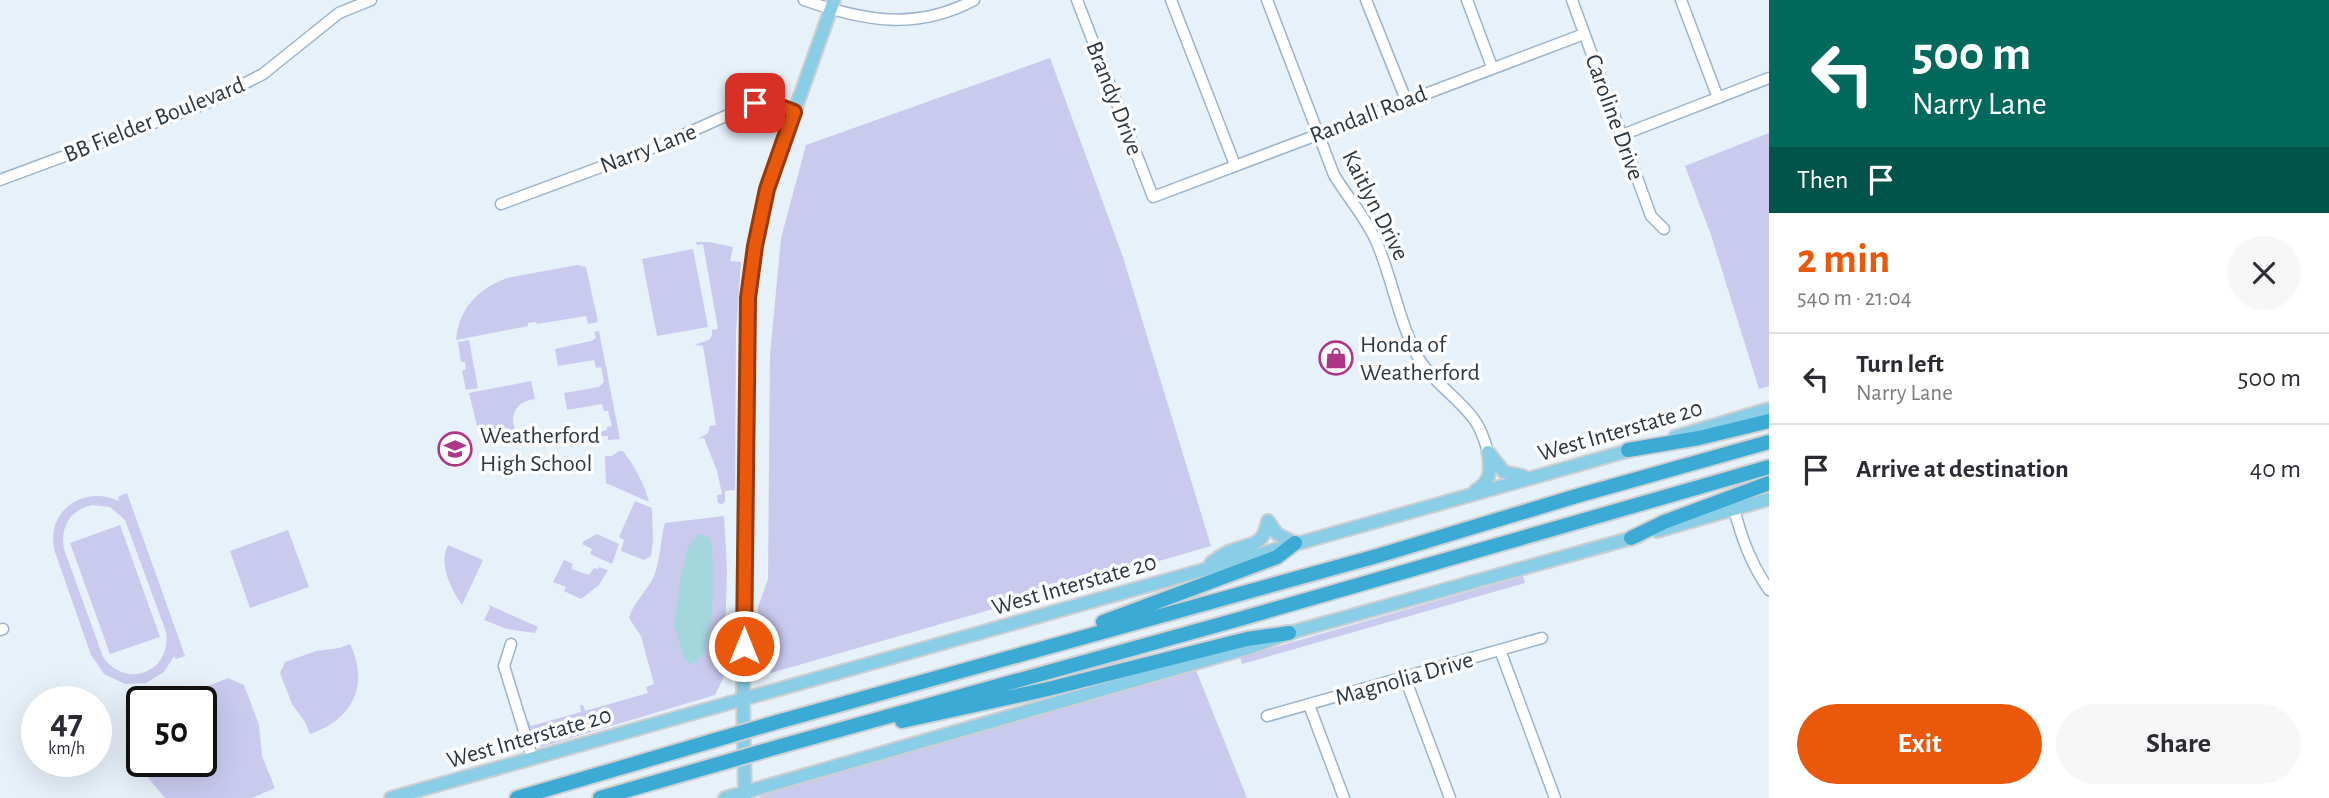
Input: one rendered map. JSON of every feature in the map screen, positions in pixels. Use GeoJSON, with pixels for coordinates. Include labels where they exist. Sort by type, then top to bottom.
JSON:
{"type":"FeatureCollection","features":[{"type":"Feature","properties":{"kind":"highway"},"geometry":{"type":"LineString","coordinates":[[1628,450],[1699,438],[1769,421]]}},
{"type":"Feature","properties":{"kind":"highway"},"geometry":{"type":"LineString","coordinates":[[517,798],[776,722],[1377,556],[1769,442]]}},
{"type":"Feature","properties":{"kind":"highway"},"geometry":{"type":"LineString","coordinates":[[600,798],[1769,467]]}},
{"type":"Feature","properties":{"kind":"highway"},"geometry":{"type":"LineString","coordinates":[[1631,538],[1664,522],[1769,483]]}},
{"type":"Feature","properties":{"kind":"highway"},"geometry":{"type":"LineString","coordinates":[[1038,650],[1057,636],[1175,597],[1277,557],[1295,543]]}},
{"type":"Feature","properties":{"kind":"highway"},"geometry":{"type":"LineString","coordinates":[[862,724],[887,724],[952,711],[1247,639],[1289,634]]}},
{"type":"Feature","properties":{"kind":"main road"},"geometry":{"type":"LineString","coordinates":[[745,795],[743,699],[748,298],[767,189],[832,5]]}},
{"type":"Feature","properties":{"kind":"main road","name":"West Interstate 20"},"geometry":{"type":"LineString","coordinates":[[391,798],[1769,410]]}},
{"type":"Feature","properties":{"kind":"main road"},"geometry":{"type":"LineString","coordinates":[[1464,496],[1485,484],[1489,478],[1489,452]]}},
{"type":"Feature","properties":{"kind":"main road","name":"Kaitlyn Drive"},"geometry":{"type":"LineString","coordinates":[[1489,452],[1504,472],[1517,476],[1541,474]]}},
{"type":"Feature","properties":{"kind":"main road"},"geometry":{"type":"LineString","coordinates":[[725,798],[745,795],[1251,648],[1289,634],[1769,499]]}},
{"type":"Feature","properties":{"kind":"main road"},"geometry":{"type":"LineString","coordinates":[[1203,569],[1228,551],[1259,542],[1265,536],[1268,521],[1277,534],[1295,543]]}},
{"type":"Feature","properties":{"kind":"street","name":"BB Fielder Boulevard"},"geometry":{"type":"LineString","coordinates":[[0,180],[205,104],[263,74],[339,13],[370,0]]}},
{"type":"Feature","properties":{"kind":"street"},"geometry":{"type":"LineString","coordinates":[[804,0],[832,5],[870,18],[898,21],[928,18],[956,10],[974,0]]}},
{"type":"Feature","properties":{"kind":"street","name":"Brandy Drive"},"geometry":{"type":"LineString","coordinates":[[1077,0],[1153,197]]}},
{"type":"Feature","properties":{"kind":"street"},"geometry":{"type":"LineString","coordinates":[[1171,0],[1235,165]]}},
{"type":"Feature","properties":{"kind":"street","name":"Kaitlyn Drive"},"geometry":{"type":"LineString","coordinates":[[1267,0],[1334,175],[1377,243],[1412,346],[1438,383],[1474,418],[1489,452]]}},
{"type":"Feature","properties":{"kind":"street"},"geometry":{"type":"LineString","coordinates":[[1366,0],[1406,100]]}},
{"type":"Feature","properties":{"kind":"street"},"geometry":{"type":"LineString","coordinates":[[1467,0],[1492,67]]}},
{"type":"Feature","properties":{"kind":"street","name":"Caroline Drive"},"geometry":{"type":"LineString","coordinates":[[1572,0],[1651,216],[1664,229]]}},
{"type":"Feature","properties":{"kind":"street"},"geometry":{"type":"LineString","coordinates":[[1681,0],[1718,98]]}},
{"type":"Feature","properties":{"kind":"street","name":"Randall Road"},"geometry":{"type":"LineString","coordinates":[[1153,197],[1584,34]]}},
{"type":"Feature","properties":{"kind":"street"},"geometry":{"type":"LineString","coordinates":[[1622,135],[1768,80]]}},
{"type":"Feature","properties":{"kind":"street","name":"Narry Lane"},"geometry":{"type":"LineString","coordinates":[[501,204],[663,144],[755,103],[770,103],[794,112]]}},
{"type":"Feature","properties":{"kind":"street"},"geometry":{"type":"LineString","coordinates":[[1734,509],[1743,542],[1769,590]]}},
{"type":"Feature","properties":{"kind":"street","name":"Magnolia Drive"},"geometry":{"type":"LineString","coordinates":[[1267,716],[1542,638]]}},
{"type":"Feature","properties":{"kind":"street"},"geometry":{"type":"LineString","coordinates":[[511,644],[505,666],[532,757]]}},
{"type":"Feature","properties":{"kind":"street"},"geometry":{"type":"LineString","coordinates":[[1500,650],[1555,798]]}},
{"type":"Feature","properties":{"kind":"street"},"geometry":{"type":"LineString","coordinates":[[1405,678],[1450,798]]}},
{"type":"Feature","properties":{"kind":"street"},"geometry":{"type":"LineString","coordinates":[[1309,705],[1344,798]]}},
{"type":"Feature","properties":{"kind":"shaded area"},"geometry":{"type":"Polygon","coordinates":[[[1050,58],[1123,257],[1211,546],[771,673],[759,666],[758,607],[768,579],[770,356],[781,238],[806,145],[1050,58]]]}},
{"type":"Feature","properties":{"kind":"shaded area"},"geometry":{"type":"Polygon","coordinates":[[[1769,133],[1769,386],[1759,389],[1711,235],[1685,166],[1769,133]]]}},
{"type":"Feature","properties":{"kind":"shaded area"},"geometry":{"type":"Polygon","coordinates":[[[696,242],[733,247],[730,261],[741,262],[736,333],[735,490],[725,491],[725,501],[722,504],[718,503],[717,495],[722,494],[717,471],[704,438],[698,439],[708,433],[710,426],[716,425],[703,346],[695,345],[709,340],[712,330],[718,329],[703,244],[697,245],[696,242]]]}},
{"type":"Feature","properties":{"kind":"shaded area"},"geometry":{"type":"Polygon","coordinates":[[[693,249],[708,327],[657,336],[642,259],[693,249]]]}},
{"type":"Feature","properties":{"kind":"shaded area"},"geometry":{"type":"Polygon","coordinates":[[[577,265],[586,267],[598,322],[588,324],[586,316],[528,323],[528,326],[456,340],[466,309],[487,288],[507,278],[577,265]]]}},
{"type":"Feature","properties":{"kind":"shaded area"},"geometry":{"type":"Polygon","coordinates":[[[599,331],[620,439],[608,440],[608,436],[592,436],[591,434],[612,426],[608,411],[604,411],[602,404],[567,410],[564,393],[599,387],[604,382],[601,367],[596,368],[594,360],[558,366],[555,349],[591,341],[596,338],[594,332],[599,331]]]}},
{"type":"Feature","properties":{"kind":"shaded area"},"geometry":{"type":"Polygon","coordinates":[[[469,340],[478,388],[466,390],[462,371],[466,369],[465,362],[461,362],[458,342],[469,340]]]}},
{"type":"Feature","properties":{"kind":"shaded area"},"geometry":{"type":"Polygon","coordinates":[[[531,381],[535,399],[523,403],[516,410],[513,420],[516,431],[502,433],[503,441],[481,442],[469,393],[531,381]]]}},
{"type":"Feature","properties":{"kind":"shaded area"},"geometry":{"type":"Polygon","coordinates":[[[623,451],[635,469],[649,502],[606,483],[605,456],[612,456],[623,451]]]}},
{"type":"Feature","properties":{"kind":"shaded area"},"geometry":{"type":"Polygon","coordinates":[[[127,493],[185,656],[176,659],[174,656],[164,672],[146,683],[125,684],[104,674],[91,655],[55,552],[55,525],[69,505],[92,496],[119,501],[118,497],[127,493]],[[92,505],[72,515],[65,527],[64,549],[103,657],[123,673],[135,674],[155,666],[162,657],[166,646],[166,632],[125,520],[110,507],[92,505]]]}},
{"type":"Feature","properties":{"kind":"shaded area"},"geometry":{"type":"Polygon","coordinates":[[[635,501],[652,508],[651,556],[644,560],[621,551],[624,540],[619,537],[635,501]]]}},
{"type":"Feature","properties":{"kind":"shaded area"},"geometry":{"type":"Polygon","coordinates":[[[724,516],[727,568],[724,676],[715,695],[541,747],[535,743],[526,721],[529,721],[531,726],[581,712],[580,705],[583,705],[585,711],[648,693],[646,687],[654,684],[641,636],[629,618],[654,576],[665,523],[724,516]]]}},
{"type":"Feature","properties":{"kind":"shaded area"},"geometry":{"type":"Polygon","coordinates":[[[120,525],[160,637],[110,654],[70,543],[120,525]]]}},
{"type":"Feature","properties":{"kind":"shaded area"},"geometry":{"type":"Polygon","coordinates":[[[288,530],[309,587],[250,608],[230,551],[288,530]]]}},
{"type":"Feature","properties":{"kind":"shaded area"},"geometry":{"type":"Polygon","coordinates":[[[597,534],[619,544],[612,564],[590,554],[592,549],[582,544],[597,534]]]}},
{"type":"Feature","properties":{"kind":"shaded area"},"geometry":{"type":"Polygon","coordinates":[[[698,534],[709,537],[713,560],[713,596],[706,645],[702,656],[690,665],[684,658],[674,625],[688,547],[698,534]]]}},
{"type":"Feature","properties":{"kind":"shaded area"},"geometry":{"type":"Polygon","coordinates":[[[448,545],[483,560],[462,605],[450,584],[445,568],[448,545]]]}},
{"type":"Feature","properties":{"kind":"shaded area"},"geometry":{"type":"Polygon","coordinates":[[[564,560],[573,564],[571,569],[589,575],[594,568],[608,570],[599,585],[581,599],[564,591],[566,587],[553,582],[564,560]]]}},
{"type":"Feature","properties":{"kind":"shaded area"},"geometry":{"type":"Polygon","coordinates":[[[1523,576],[1525,583],[1242,664],[1240,657],[1523,576]]]}},
{"type":"Feature","properties":{"kind":"shaded area"},"geometry":{"type":"Polygon","coordinates":[[[489,605],[538,627],[535,633],[507,629],[484,620],[489,605]]]}},
{"type":"Feature","properties":{"kind":"shaded area"},"geometry":{"type":"Polygon","coordinates":[[[350,644],[358,674],[353,700],[337,720],[310,734],[292,704],[280,673],[285,662],[316,651],[350,644]]]}},
{"type":"Feature","properties":{"kind":"shaded area"},"geometry":{"type":"Polygon","coordinates":[[[1196,670],[1247,798],[759,798],[764,793],[1196,670]]]}},
{"type":"Feature","properties":{"kind":"shaded area"},"geometry":{"type":"Polygon","coordinates":[[[228,678],[244,685],[259,725],[262,756],[275,788],[252,798],[165,798],[148,777],[217,777],[217,686],[208,686],[228,678]]]}},
{"type":"Feature","properties":{"kind":"place","name":"Honda of Weatherford"},"geometry":{"type":"Point","coordinates":[1336,358]}},
{"type":"Feature","properties":{"kind":"place","name":"Weatherford High School"},"geometry":{"type":"Point","coordinates":[455,449]}},
{"type":"Feature","properties":{"kind":"route"},"geometry":{"type":"LineString","coordinates":[[744,646],[748,298],[767,189],[794,112],[770,103],[755,103]]}}]}
